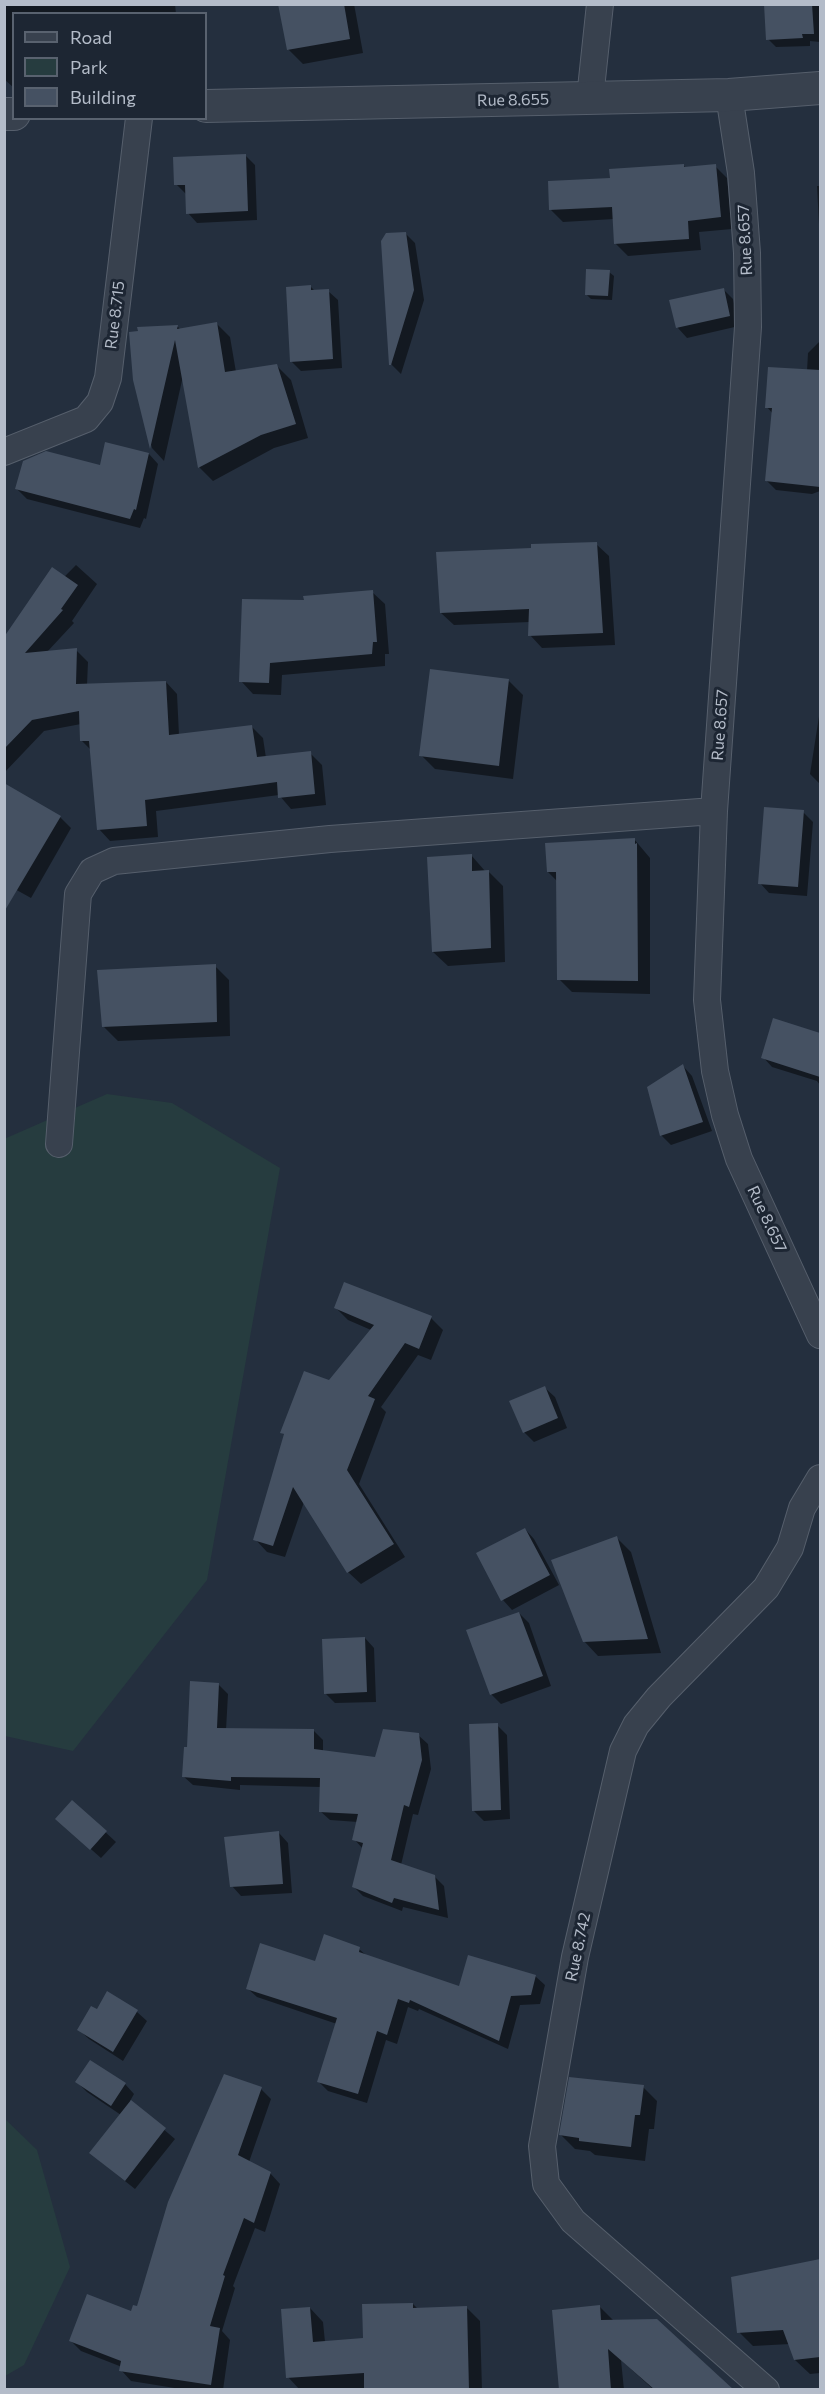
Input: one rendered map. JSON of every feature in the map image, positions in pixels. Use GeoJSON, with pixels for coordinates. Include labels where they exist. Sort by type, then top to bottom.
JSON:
{"type":"FeatureCollection","features":[{"type":"Feature","properties":{"kind":"street"},"geometry":{"type":"LineString","coordinates":[[590,98],[600,4]]}},
{"type":"Feature","properties":{"kind":"street","name":"Rue 8.655"},"geometry":{"type":"LineString","coordinates":[[207,106],[729,95],[820,88]]}},
{"type":"Feature","properties":{"kind":"street","name":"Rue 8.657"},"geometry":{"type":"LineString","coordinates":[[729,95],[741,173],[747,241],[748,327],[714,811],[707,1000],[715,1071],[725,1115],[739,1159],[820,1335]]}},
{"type":"Feature","properties":{"kind":"street","name":"Rue 8.715"},"geometry":{"type":"LineString","coordinates":[[4,452],[86,419],[100,402],[108,378],[139,120]]}},
{"type":"Feature","properties":{"kind":"street"},"geometry":{"type":"LineString","coordinates":[[59,1144],[78,894],[92,871],[114,861],[319,840],[714,811]]}},
{"type":"Feature","properties":{"kind":"street","name":"Rue 8.742"},"geometry":{"type":"LineString","coordinates":[[766,2390],[573,2221],[546,2184],[542,2146],[575,1957],[623,1751],[636,1725],[659,1697],[766,1588],[790,1548],[802,1508],[820,1478]]}},
{"type":"Feature","properties":{"kind":"green space"},"geometry":{"type":"Polygon","coordinates":[[[107,1094],[172,1103],[280,1168],[207,1580],[73,1751],[5,1736],[4,1139],[107,1094]]]}},
{"type":"Feature","properties":{"kind":"green space"},"geometry":{"type":"Polygon","coordinates":[[[4,2118],[37,2150],[70,2267],[24,2365],[5,2376],[4,2118]]]}},
{"type":"Feature","properties":{"kind":"building"},"geometry":{"type":"Polygon","coordinates":[[[278,4],[344,4],[350,39],[287,50],[278,4]]]}},
{"type":"Feature","properties":{"kind":"building"},"geometry":{"type":"Polygon","coordinates":[[[764,4],[812,4],[814,34],[802,34],[803,38],[766,40],[764,4]]]}},
{"type":"Feature","properties":{"kind":"building"},"geometry":{"type":"Polygon","coordinates":[[[246,154],[248,211],[186,214],[185,185],[174,185],[173,157],[246,154]]]}},
{"type":"Feature","properties":{"kind":"building"},"geometry":{"type":"Polygon","coordinates":[[[684,164],[684,167],[716,164],[721,217],[688,221],[689,239],[614,244],[612,207],[549,210],[548,181],[610,178],[609,169],[684,164]]]}},
{"type":"Feature","properties":{"kind":"building"},"geometry":{"type":"Polygon","coordinates":[[[406,232],[414,290],[391,365],[389,365],[381,241],[386,233],[406,232]]]}},
{"type":"Feature","properties":{"kind":"building"},"geometry":{"type":"Polygon","coordinates":[[[586,269],[610,270],[608,296],[585,295],[586,269]]]}},
{"type":"Feature","properties":{"kind":"building"},"geometry":{"type":"Polygon","coordinates":[[[311,285],[311,290],[329,289],[333,359],[290,362],[286,287],[311,285]]]}},
{"type":"Feature","properties":{"kind":"building"},"geometry":{"type":"Polygon","coordinates":[[[724,288],[730,316],[676,328],[669,300],[724,288]]]}},
{"type":"Feature","properties":{"kind":"building"},"geometry":{"type":"Polygon","coordinates":[[[217,322],[225,372],[277,364],[296,424],[261,435],[198,468],[175,340],[150,449],[133,380],[129,332],[138,331],[137,327],[178,325],[177,329],[217,322]]]}},
{"type":"Feature","properties":{"kind":"building"},"geometry":{"type":"Polygon","coordinates":[[[768,367],[820,370],[820,487],[765,481],[772,408],[765,408],[768,367]]]}},
{"type":"Feature","properties":{"kind":"building"},"geometry":{"type":"Polygon","coordinates":[[[105,442],[149,453],[136,510],[134,509],[130,519],[15,489],[23,461],[46,451],[100,465],[105,442]]]}},
{"type":"Feature","properties":{"kind":"building"},"geometry":{"type":"Polygon","coordinates":[[[597,542],[603,633],[528,636],[529,609],[440,613],[436,552],[531,548],[531,544],[597,542]]]}},
{"type":"Feature","properties":{"kind":"building"},"geometry":{"type":"Polygon","coordinates":[[[52,567],[78,585],[61,609],[63,610],[25,653],[77,648],[76,684],[166,681],[169,735],[252,725],[257,757],[311,751],[315,794],[278,798],[277,782],[145,800],[147,826],[97,830],[89,741],[80,741],[79,711],[32,720],[4,749],[4,637],[52,567]]]}},
{"type":"Feature","properties":{"kind":"building"},"geometry":{"type":"Polygon","coordinates":[[[373,590],[377,642],[373,642],[372,654],[270,663],[269,683],[239,682],[242,599],[304,600],[303,596],[373,590]]]}},
{"type":"Feature","properties":{"kind":"building"},"geometry":{"type":"Polygon","coordinates":[[[430,669],[509,679],[499,766],[419,756],[430,669]]]}},
{"type":"Feature","properties":{"kind":"building"},"geometry":{"type":"Polygon","coordinates":[[[4,783],[61,816],[4,912],[4,783]]]}},
{"type":"Feature","properties":{"kind":"building"},"geometry":{"type":"Polygon","coordinates":[[[764,807],[804,810],[798,887],[758,884],[764,807]]]}},
{"type":"Feature","properties":{"kind":"building"},"geometry":{"type":"Polygon","coordinates":[[[635,838],[635,844],[637,843],[638,981],[557,980],[556,872],[547,872],[545,843],[635,838]]]}},
{"type":"Feature","properties":{"kind":"building"},"geometry":{"type":"Polygon","coordinates":[[[472,854],[472,871],[489,870],[491,948],[432,952],[427,857],[472,854]]]}},
{"type":"Feature","properties":{"kind":"building"},"geometry":{"type":"Polygon","coordinates":[[[216,964],[217,1022],[102,1027],[97,970],[216,964]]]}},
{"type":"Feature","properties":{"kind":"building"},"geometry":{"type":"Polygon","coordinates":[[[773,1018],[820,1033],[820,1077],[761,1058],[773,1018]]]}},
{"type":"Feature","properties":{"kind":"building"},"geometry":{"type":"Polygon","coordinates":[[[683,1064],[703,1122],[660,1136],[647,1087],[683,1064]]]}},
{"type":"Feature","properties":{"kind":"building"},"geometry":{"type":"Polygon","coordinates":[[[344,1282],[432,1316],[419,1349],[405,1343],[368,1396],[375,1399],[347,1470],[394,1544],[347,1573],[293,1487],[273,1546],[253,1540],[284,1434],[280,1433],[304,1371],[329,1380],[374,1325],[334,1308],[344,1282]]]}},
{"type":"Feature","properties":{"kind":"building"},"geometry":{"type":"Polygon","coordinates":[[[545,1386],[558,1418],[523,1433],[509,1401],[545,1386]]]}},
{"type":"Feature","properties":{"kind":"building"},"geometry":{"type":"Polygon","coordinates":[[[525,1528],[550,1575],[501,1601],[476,1553],[525,1528]]]}},
{"type":"Feature","properties":{"kind":"building"},"geometry":{"type":"Polygon","coordinates":[[[617,1536],[648,1639],[583,1642],[551,1560],[617,1536]]]}},
{"type":"Feature","properties":{"kind":"building"},"geometry":{"type":"Polygon","coordinates":[[[519,1612],[543,1676],[490,1695],[466,1630],[519,1612]]]}},
{"type":"Feature","properties":{"kind":"building"},"geometry":{"type":"Polygon","coordinates":[[[365,1637],[367,1692],[324,1694],[322,1639],[365,1637]]]}},
{"type":"Feature","properties":{"kind":"building"},"geometry":{"type":"Polygon","coordinates":[[[190,1681],[219,1683],[217,1728],[314,1729],[314,1749],[375,1757],[383,1729],[419,1733],[422,1760],[409,1807],[404,1805],[391,1860],[435,1875],[439,1910],[394,1898],[392,1903],[352,1887],[363,1843],[352,1840],[358,1814],[319,1812],[320,1778],[231,1777],[231,1781],[182,1777],[184,1747],[187,1747],[190,1681]]]}},
{"type":"Feature","properties":{"kind":"building"},"geometry":{"type":"Polygon","coordinates":[[[498,1723],[501,1810],[472,1811],[469,1724],[498,1723]]]}},
{"type":"Feature","properties":{"kind":"building"},"geometry":{"type":"Polygon","coordinates":[[[72,1800],[107,1831],[90,1850],[55,1819],[72,1800]]]}},
{"type":"Feature","properties":{"kind":"building"},"geometry":{"type":"Polygon","coordinates":[[[279,1831],[283,1884],[230,1887],[224,1837],[279,1831]]]}},
{"type":"Feature","properties":{"kind":"building"},"geometry":{"type":"Polygon","coordinates":[[[324,1934],[360,1947],[359,1952],[459,1986],[468,1955],[536,1975],[531,1995],[511,1996],[499,2041],[410,2000],[409,2003],[398,1999],[387,2035],[377,2031],[358,2094],[317,2082],[337,2018],[246,1989],[260,1943],[315,1961],[324,1934]]]}},
{"type":"Feature","properties":{"kind":"building"},"geometry":{"type":"Polygon","coordinates":[[[107,1991],[138,2010],[113,2052],[77,2030],[91,2006],[97,2009],[107,1991]]]}},
{"type":"Feature","properties":{"kind":"building"},"geometry":{"type":"Polygon","coordinates":[[[90,2060],[126,2083],[111,2106],[75,2082],[90,2060]]]}},
{"type":"Feature","properties":{"kind":"building"},"geometry":{"type":"Polygon","coordinates":[[[224,2074],[262,2087],[238,2155],[271,2172],[254,2223],[244,2218],[223,2275],[225,2276],[210,2326],[220,2328],[211,2385],[119,2371],[121,2361],[69,2341],[87,2294],[131,2311],[133,2305],[137,2306],[168,2202],[224,2074]]]}},
{"type":"Feature","properties":{"kind":"building"},"geometry":{"type":"Polygon","coordinates":[[[569,2077],[644,2085],[640,2115],[635,2115],[631,2147],[579,2141],[579,2138],[559,2135],[569,2077]]]}},
{"type":"Feature","properties":{"kind":"building"},"geometry":{"type":"Polygon","coordinates":[[[131,2100],[166,2128],[125,2181],[89,2153],[131,2100]]]}},
{"type":"Feature","properties":{"kind":"building"},"geometry":{"type":"Polygon","coordinates":[[[820,2259],[820,2357],[794,2360],[783,2330],[737,2333],[731,2277],[820,2259]]]}},
{"type":"Feature","properties":{"kind":"building"},"geometry":{"type":"Polygon","coordinates":[[[413,2303],[413,2308],[467,2306],[469,2390],[364,2390],[364,2373],[286,2378],[281,2309],[310,2307],[313,2342],[363,2338],[362,2304],[413,2303]]]}},
{"type":"Feature","properties":{"kind":"building"},"geometry":{"type":"Polygon","coordinates":[[[600,2305],[601,2320],[657,2319],[734,2390],[655,2390],[608,2349],[611,2390],[559,2390],[552,2310],[600,2305]]]}}]}
